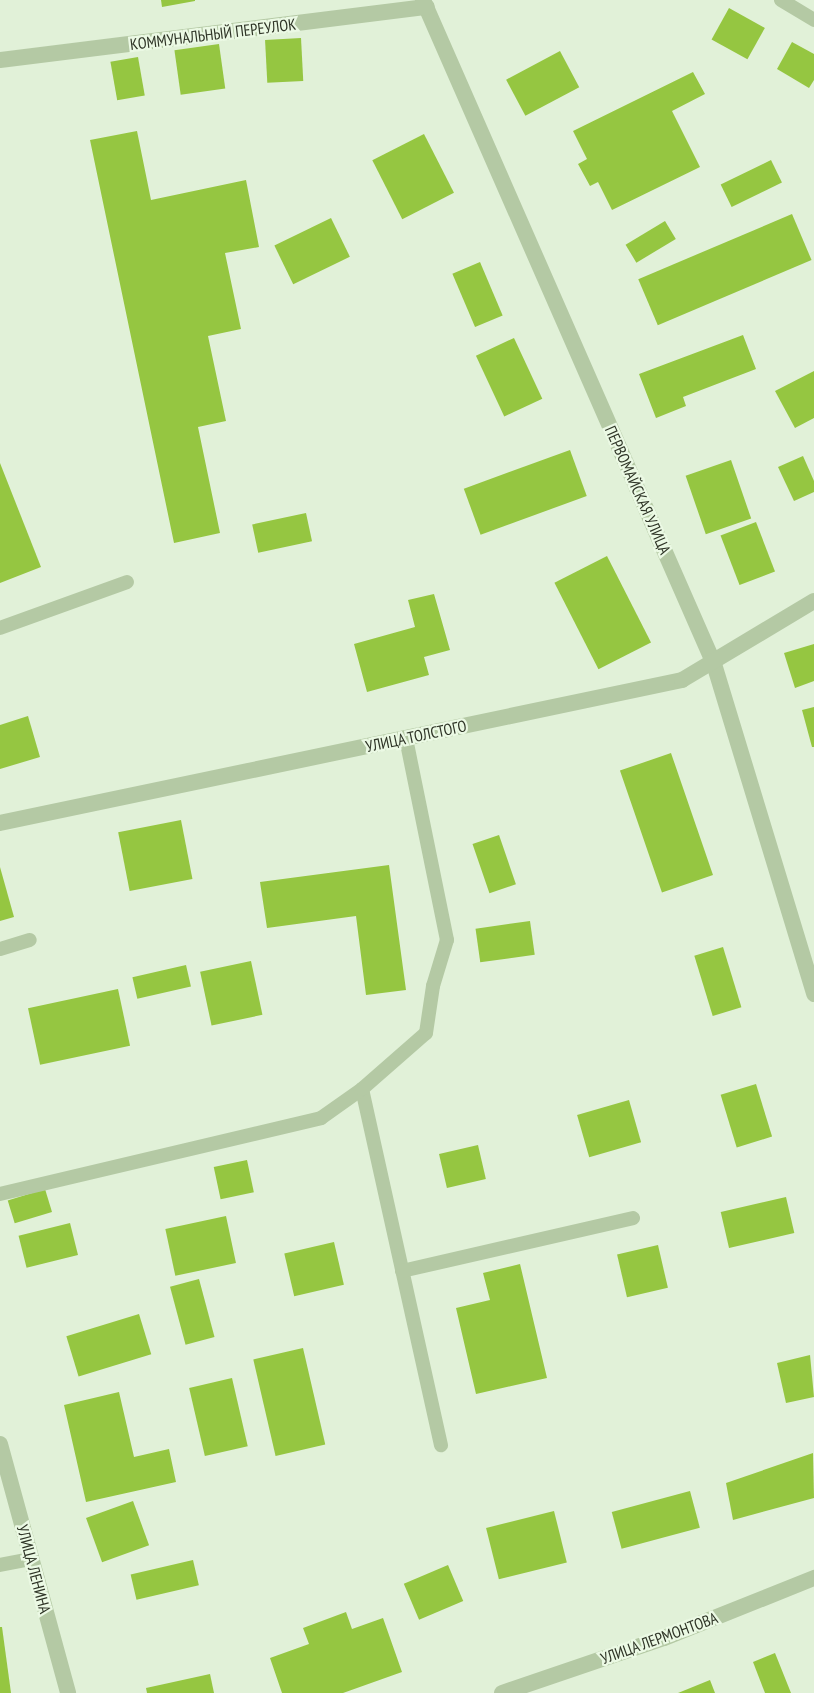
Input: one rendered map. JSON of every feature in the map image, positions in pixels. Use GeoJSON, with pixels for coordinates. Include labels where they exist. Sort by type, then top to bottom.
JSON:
{"type":"FeatureCollection","features":[{"type":"Feature","properties":{"kind":"street","name":"КОММУНАЛЬНЫЙ ПЕРЕУЛОК"},"geometry":{"type":"LineString","coordinates":[[0,60],[425,4]]}},
{"type":"Feature","properties":{"kind":"street","name":"ПЕРВОМАЙСКАЯ УЛИЦА"},"geometry":{"type":"LineString","coordinates":[[425,4],[714,664],[814,994]]}},
{"type":"Feature","properties":{"kind":"street","name":"УЛИЦА ТОЛСТОГО"},"geometry":{"type":"LineString","coordinates":[[0,823],[682,680],[714,664],[814,602]]}},
{"type":"Feature","properties":{"kind":"street","name":"УЛИЦА ЛЕНИНА"},"geometry":{"type":"LineString","coordinates":[[0,1444],[68,1693]]}},
{"type":"Feature","properties":{"kind":"street","name":"УЛИЦА ЛЕРМОНТОВА"},"geometry":{"type":"LineString","coordinates":[[502,1693],[664,1638],[814,1578]]}},
{"type":"Feature","properties":{"kind":"lane"},"geometry":{"type":"LineString","coordinates":[[781,0],[814,20]]}},
{"type":"Feature","properties":{"kind":"lane"},"geometry":{"type":"LineString","coordinates":[[0,628],[126,582]]}},
{"type":"Feature","properties":{"kind":"lane"},"geometry":{"type":"LineString","coordinates":[[0,1194],[321,1118],[362,1089],[426,1033],[434,987],[447,940],[406,738]]}},
{"type":"Feature","properties":{"kind":"lane"},"geometry":{"type":"LineString","coordinates":[[0,949],[30,940]]}},
{"type":"Feature","properties":{"kind":"lane"},"geometry":{"type":"LineString","coordinates":[[362,1089],[441,1445]]}},
{"type":"Feature","properties":{"kind":"lane"},"geometry":{"type":"LineString","coordinates":[[402,1271],[633,1218]]}},
{"type":"Feature","properties":{"kind":"lane"},"geometry":{"type":"LineString","coordinates":[[0,1565],[31,1559]]}},
{"type":"Feature","properties":{"kind":"building"},"geometry":{"type":"Polygon","coordinates":[[[161,0],[195,0],[195,1],[162,7],[161,0]]]}},
{"type":"Feature","properties":{"kind":"building"},"geometry":{"type":"Polygon","coordinates":[[[729,8],[765,28],[747,59],[712,39],[729,8]]]}},
{"type":"Feature","properties":{"kind":"building"},"geometry":{"type":"Polygon","coordinates":[[[301,38],[303,81],[267,83],[265,40],[301,38]]]}},
{"type":"Feature","properties":{"kind":"building"},"geometry":{"type":"Polygon","coordinates":[[[792,42],[814,54],[814,80],[809,88],[777,69],[792,42]]]}},
{"type":"Feature","properties":{"kind":"building"},"geometry":{"type":"Polygon","coordinates":[[[219,44],[225,89],[181,95],[174,50],[219,44]]]}},
{"type":"Feature","properties":{"kind":"building"},"geometry":{"type":"Polygon","coordinates":[[[560,51],[579,87],[525,116],[506,80],[560,51]]]}},
{"type":"Feature","properties":{"kind":"building"},"geometry":{"type":"Polygon","coordinates":[[[138,57],[145,95],[117,100],[110,62],[138,57]]]}},
{"type":"Feature","properties":{"kind":"building"},"geometry":{"type":"Polygon","coordinates":[[[693,72],[705,94],[672,111],[700,167],[612,210],[598,182],[590,186],[578,164],[587,159],[573,131],[693,72]]]}},
{"type":"Feature","properties":{"kind":"building"},"geometry":{"type":"Polygon","coordinates":[[[137,131],[151,200],[246,180],[259,247],[225,253],[241,329],[208,336],[226,421],[198,427],[220,533],[174,543],[90,140],[137,131]]]}},
{"type":"Feature","properties":{"kind":"building"},"geometry":{"type":"Polygon","coordinates":[[[424,134],[454,193],[402,219],[372,160],[424,134]]]}},
{"type":"Feature","properties":{"kind":"building"},"geometry":{"type":"Polygon","coordinates":[[[771,160],[782,182],[732,207],[721,185],[771,160]]]}},
{"type":"Feature","properties":{"kind":"building"},"geometry":{"type":"Polygon","coordinates":[[[792,214],[812,260],[658,325],[638,279],[792,214]]]}},
{"type":"Feature","properties":{"kind":"building"},"geometry":{"type":"Polygon","coordinates":[[[331,218],[350,257],[293,284],[274,246],[331,218]]]}},
{"type":"Feature","properties":{"kind":"building"},"geometry":{"type":"Polygon","coordinates":[[[665,221],[676,239],[636,263],[626,245],[665,221]]]}},
{"type":"Feature","properties":{"kind":"building"},"geometry":{"type":"Polygon","coordinates":[[[480,262],[503,315],[475,327],[452,274],[480,262]]]}},
{"type":"Feature","properties":{"kind":"building"},"geometry":{"type":"Polygon","coordinates":[[[743,335],[756,369],[683,397],[686,406],[656,418],[639,374],[743,335]]]}},
{"type":"Feature","properties":{"kind":"building"},"geometry":{"type":"Polygon","coordinates":[[[514,338],[542,399],[504,416],[476,356],[514,338]]]}},
{"type":"Feature","properties":{"kind":"building"},"geometry":{"type":"Polygon","coordinates":[[[814,371],[814,418],[795,428],[775,391],[814,371]]]}},
{"type":"Feature","properties":{"kind":"building"},"geometry":{"type":"Polygon","coordinates":[[[570,450],[587,496],[481,535],[464,489],[570,450]]]}},
{"type":"Feature","properties":{"kind":"building"},"geometry":{"type":"Polygon","coordinates":[[[803,456],[814,481],[814,492],[794,501],[778,467],[803,456]]]}},
{"type":"Feature","properties":{"kind":"building"},"geometry":{"type":"Polygon","coordinates":[[[731,460],[751,519],[706,534],[686,476],[731,460]]]}},
{"type":"Feature","properties":{"kind":"building"},"geometry":{"type":"Polygon","coordinates":[[[0,463],[41,567],[0,583],[0,463]]]}},
{"type":"Feature","properties":{"kind":"building"},"geometry":{"type":"Polygon","coordinates":[[[306,513],[312,541],[258,553],[252,524],[306,513]]]}},
{"type":"Feature","properties":{"kind":"building"},"geometry":{"type":"Polygon","coordinates":[[[756,522],[775,571],[740,585],[721,536],[756,522]]]}},
{"type":"Feature","properties":{"kind":"building"},"geometry":{"type":"Polygon","coordinates":[[[607,556],[651,642],[598,669],[554,583],[607,556]]]}},
{"type":"Feature","properties":{"kind":"building"},"geometry":{"type":"Polygon","coordinates":[[[434,594],[450,650],[424,657],[429,675],[367,692],[354,644],[415,627],[408,600],[434,594]]]}},
{"type":"Feature","properties":{"kind":"building"},"geometry":{"type":"Polygon","coordinates":[[[814,644],[814,681],[795,688],[784,653],[814,644]]]}},
{"type":"Feature","properties":{"kind":"building"},"geometry":{"type":"Polygon","coordinates":[[[814,707],[814,747],[812,747],[802,710],[814,707]]]}},
{"type":"Feature","properties":{"kind":"building"},"geometry":{"type":"Polygon","coordinates":[[[28,716],[40,757],[0,769],[0,725],[28,716]]]}},
{"type":"Feature","properties":{"kind":"building"},"geometry":{"type":"Polygon","coordinates":[[[671,753],[713,875],[662,893],[620,771],[671,753]]]}},
{"type":"Feature","properties":{"kind":"building"},"geometry":{"type":"Polygon","coordinates":[[[181,820],[192,879],[130,891],[118,832],[181,820]]]}},
{"type":"Feature","properties":{"kind":"building"},"geometry":{"type":"Polygon","coordinates":[[[499,835],[516,884],[489,893],[473,844],[499,835]]]}},
{"type":"Feature","properties":{"kind":"building"},"geometry":{"type":"Polygon","coordinates":[[[389,865],[406,990],[366,995],[356,916],[267,928],[260,882],[389,865]]]}},
{"type":"Feature","properties":{"kind":"building"},"geometry":{"type":"Polygon","coordinates":[[[0,867],[14,917],[0,921],[0,867]]]}},
{"type":"Feature","properties":{"kind":"building"},"geometry":{"type":"Polygon","coordinates":[[[530,921],[535,955],[480,962],[476,929],[530,921]]]}},
{"type":"Feature","properties":{"kind":"building"},"geometry":{"type":"Polygon","coordinates":[[[723,947],[741,1007],[713,1016],[694,956],[723,947]]]}},
{"type":"Feature","properties":{"kind":"building"},"geometry":{"type":"Polygon","coordinates":[[[251,961],[262,1015],[212,1026],[200,972],[251,961]]]}},
{"type":"Feature","properties":{"kind":"building"},"geometry":{"type":"Polygon","coordinates":[[[186,965],[191,986],[137,999],[132,977],[186,965]]]}},
{"type":"Feature","properties":{"kind":"building"},"geometry":{"type":"Polygon","coordinates":[[[118,989],[130,1046],[40,1065],[28,1008],[118,989]]]}},
{"type":"Feature","properties":{"kind":"building"},"geometry":{"type":"Polygon","coordinates":[[[756,1084],[772,1137],[737,1147],[721,1095],[756,1084]]]}},
{"type":"Feature","properties":{"kind":"building"},"geometry":{"type":"Polygon","coordinates":[[[629,1100],[641,1142],[589,1157],[577,1115],[629,1100]]]}},
{"type":"Feature","properties":{"kind":"building"},"geometry":{"type":"Polygon","coordinates":[[[478,1145],[486,1179],[447,1188],[439,1154],[478,1145]]]}},
{"type":"Feature","properties":{"kind":"building"},"geometry":{"type":"Polygon","coordinates":[[[247,1160],[254,1192],[221,1199],[214,1167],[247,1160]]]}},
{"type":"Feature","properties":{"kind":"building"},"geometry":{"type":"Polygon","coordinates":[[[45,1189],[52,1212],[15,1223],[8,1200],[45,1189]]]}},
{"type":"Feature","properties":{"kind":"building"},"geometry":{"type":"Polygon","coordinates":[[[786,1197],[794,1233],[729,1248],[721,1212],[786,1197]]]}},
{"type":"Feature","properties":{"kind":"building"},"geometry":{"type":"Polygon","coordinates":[[[226,1216],[236,1263],[175,1276],[165,1229],[226,1216]]]}},
{"type":"Feature","properties":{"kind":"building"},"geometry":{"type":"Polygon","coordinates":[[[70,1223],[78,1255],[27,1268],[19,1236],[70,1223]]]}},
{"type":"Feature","properties":{"kind":"building"},"geometry":{"type":"Polygon","coordinates":[[[334,1242],[344,1285],[294,1296],[284,1253],[334,1242]]]}},
{"type":"Feature","properties":{"kind":"building"},"geometry":{"type":"Polygon","coordinates":[[[658,1245],[668,1288],[627,1297],[617,1254],[658,1245]]]}},
{"type":"Feature","properties":{"kind":"building"},"geometry":{"type":"Polygon","coordinates":[[[520,1264],[547,1378],[476,1394],[456,1308],[490,1300],[483,1273],[520,1264]]]}},
{"type":"Feature","properties":{"kind":"building"},"geometry":{"type":"Polygon","coordinates":[[[199,1279],[215,1337],[186,1345],[170,1287],[199,1279]]]}},
{"type":"Feature","properties":{"kind":"building"},"geometry":{"type":"Polygon","coordinates":[[[139,1314],[151,1354],[79,1376],[66,1336],[139,1314]]]}},
{"type":"Feature","properties":{"kind":"building"},"geometry":{"type":"Polygon","coordinates":[[[303,1348],[325,1444],[276,1456],[253,1359],[303,1348]]]}},
{"type":"Feature","properties":{"kind":"building"},"geometry":{"type":"Polygon","coordinates":[[[810,1355],[814,1397],[786,1403],[777,1363],[810,1355]]]}},
{"type":"Feature","properties":{"kind":"building"},"geometry":{"type":"Polygon","coordinates":[[[232,1378],[248,1446],[205,1456],[189,1388],[232,1378]]]}},
{"type":"Feature","properties":{"kind":"building"},"geometry":{"type":"Polygon","coordinates":[[[119,1392],[134,1457],[169,1449],[176,1482],[86,1502],[64,1405],[119,1392]]]}},
{"type":"Feature","properties":{"kind":"building"},"geometry":{"type":"Polygon","coordinates":[[[813,1453],[814,1498],[733,1520],[726,1483],[813,1453]]]}},
{"type":"Feature","properties":{"kind":"building"},"geometry":{"type":"Polygon","coordinates":[[[690,1491],[700,1528],[622,1549],[612,1512],[690,1491]]]}},
{"type":"Feature","properties":{"kind":"building"},"geometry":{"type":"Polygon","coordinates":[[[133,1501],[149,1545],[102,1562],[86,1518],[133,1501]]]}},
{"type":"Feature","properties":{"kind":"building"},"geometry":{"type":"Polygon","coordinates":[[[554,1511],[567,1562],[499,1579],[486,1528],[554,1511]]]}},
{"type":"Feature","properties":{"kind":"building"},"geometry":{"type":"Polygon","coordinates":[[[193,1560],[199,1585],[136,1600],[131,1574],[193,1560]]]}},
{"type":"Feature","properties":{"kind":"building"},"geometry":{"type":"Polygon","coordinates":[[[448,1565],[463,1601],[419,1620],[404,1584],[448,1565]]]}},
{"type":"Feature","properties":{"kind":"building"},"geometry":{"type":"Polygon","coordinates":[[[346,1612],[352,1629],[383,1618],[402,1672],[343,1693],[282,1693],[270,1658],[309,1644],[303,1628],[346,1612]]]}},
{"type":"Feature","properties":{"kind":"building"},"geometry":{"type":"Polygon","coordinates":[[[0,1627],[2,1627],[11,1693],[0,1693],[0,1627]]]}},
{"type":"Feature","properties":{"kind":"building"},"geometry":{"type":"Polygon","coordinates":[[[775,1653],[791,1693],[765,1693],[753,1662],[775,1653]]]}},
{"type":"Feature","properties":{"kind":"building"},"geometry":{"type":"Polygon","coordinates":[[[210,1674],[214,1693],[147,1693],[146,1688],[210,1674]]]}},
{"type":"Feature","properties":{"kind":"building"},"geometry":{"type":"Polygon","coordinates":[[[710,1680],[715,1693],[678,1693],[710,1680]]]}}]}
